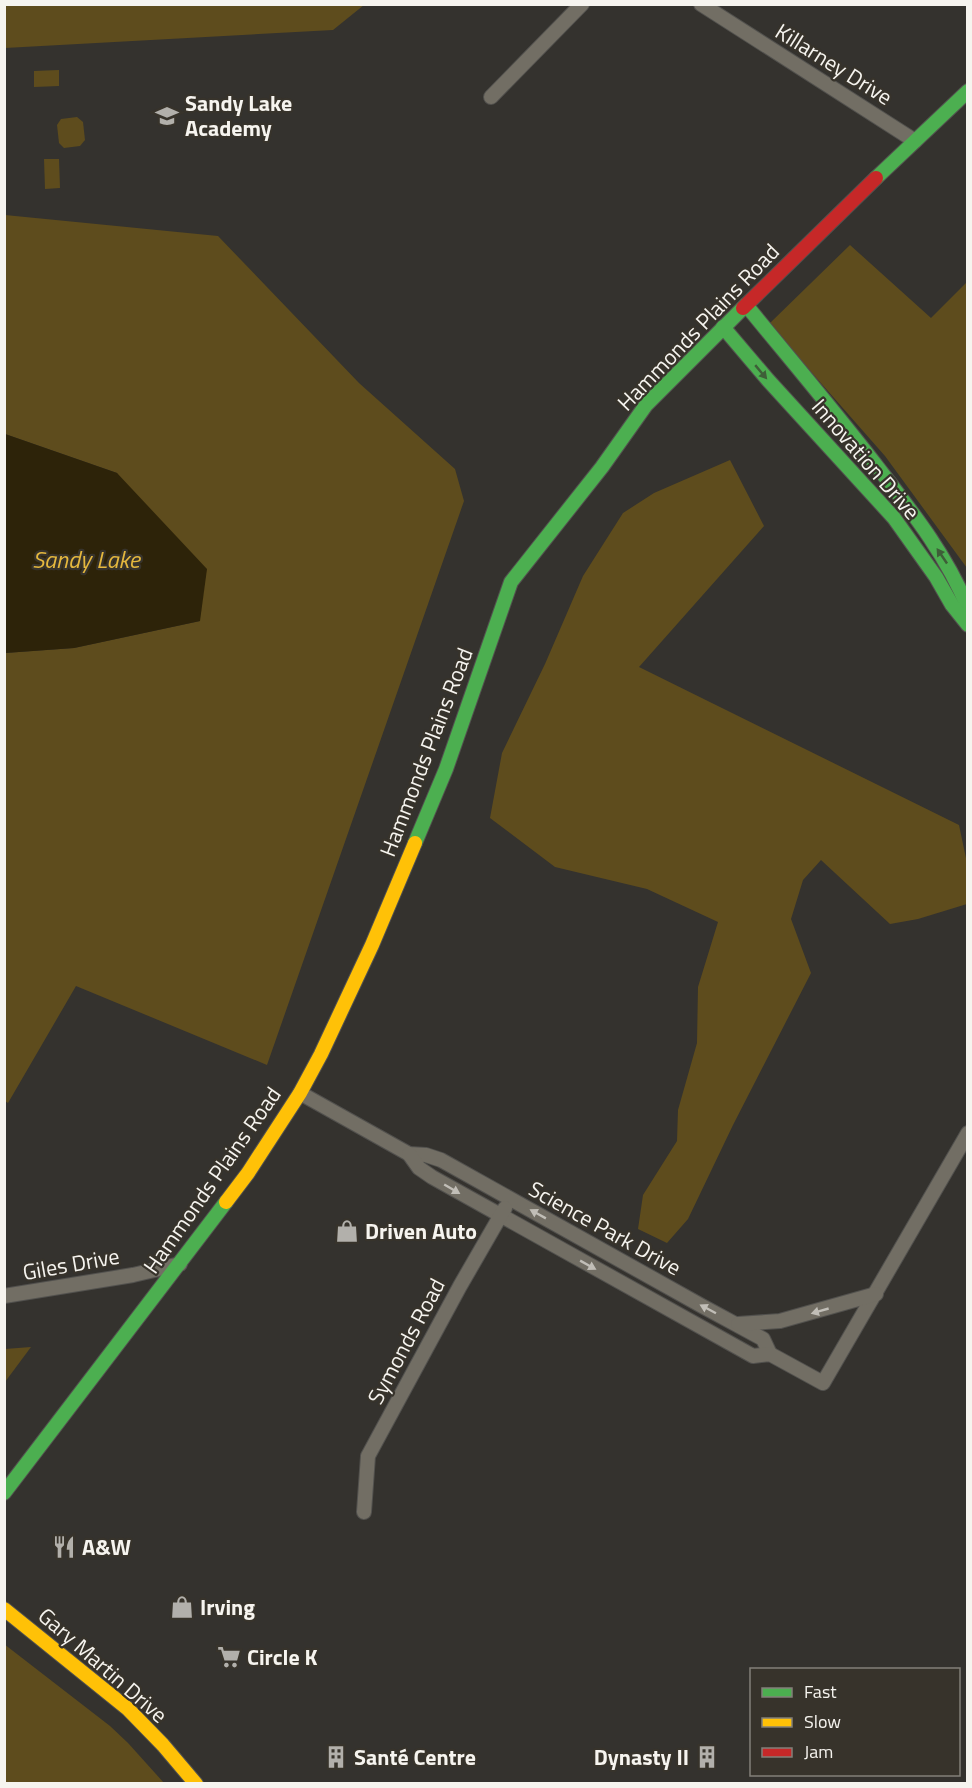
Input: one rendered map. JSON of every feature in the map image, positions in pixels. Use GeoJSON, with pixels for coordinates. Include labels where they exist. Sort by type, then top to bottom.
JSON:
{"type":"FeatureCollection","features":[{"type":"Feature","properties":{"kind":"main road","name":"Hammonds Plains Road"},"geometry":{"type":"LineString","coordinates":[[4,1493],[248,1173],[300,1093],[367,956],[446,769],[511,582],[602,467],[646,405],[723,327],[968,91]]}},
{"type":"Feature","properties":{"kind":"main road","name":"Innovation Drive"},"geometry":{"type":"LineString","coordinates":[[746,305],[872,459],[917,518],[951,569],[968,608]]}},
{"type":"Feature","properties":{"kind":"main road","name":"Innovation Drive"},"geometry":{"type":"LineString","coordinates":[[723,327],[768,380],[894,518],[968,625]]}},
{"type":"Feature","properties":{"kind":"main road","name":"Gary Martin Drive"},"geometry":{"type":"LineString","coordinates":[[4,1609],[128,1709],[196,1784]]}},
{"type":"Feature","properties":{"kind":"street"},"geometry":{"type":"LineString","coordinates":[[491,97],[582,4]]}},
{"type":"Feature","properties":{"kind":"street","name":"Killarney Drive"},"geometry":{"type":"LineString","coordinates":[[701,4],[915,141]]}},
{"type":"Feature","properties":{"kind":"street","name":"Science Park Drive"},"geometry":{"type":"LineString","coordinates":[[300,1093],[409,1154],[419,1168],[432,1178],[500,1216],[753,1356],[770,1354],[824,1383],[876,1294]]}},
{"type":"Feature","properties":{"kind":"street"},"geometry":{"type":"LineString","coordinates":[[737,1324],[780,1321],[876,1294],[968,1133]]}},
{"type":"Feature","properties":{"kind":"street","name":"Science Park Drive"},"geometry":{"type":"LineString","coordinates":[[409,1154],[426,1155],[441,1160],[510,1198],[763,1339],[770,1354]]}},
{"type":"Feature","properties":{"kind":"street","name":"Symonds Road"},"geometry":{"type":"LineString","coordinates":[[364,1512],[368,1456],[510,1198]]}},
{"type":"Feature","properties":{"kind":"street","name":"Giles Drive"},"geometry":{"type":"LineString","coordinates":[[4,1296],[133,1275],[180,1264]]}},
{"type":"Feature","properties":{"kind":"shaded area"},"geometry":{"type":"Polygon","coordinates":[[[5,4],[364,5],[333,30],[5,48],[5,4]]]}},
{"type":"Feature","properties":{"kind":"shaded area"},"geometry":{"type":"Polygon","coordinates":[[[59,70],[59,86],[34,87],[34,71],[59,70]]]}},
{"type":"Feature","properties":{"kind":"shaded area"},"geometry":{"type":"Polygon","coordinates":[[[77,117],[83,122],[85,140],[80,146],[64,148],[59,143],[57,125],[61,119],[77,117]]]}},
{"type":"Feature","properties":{"kind":"shaded area"},"geometry":{"type":"Polygon","coordinates":[[[44,159],[59,159],[60,188],[45,189],[44,159]]]}},
{"type":"Feature","properties":{"kind":"shaded area"},"geometry":{"type":"Polygon","coordinates":[[[5,215],[218,236],[359,383],[455,469],[464,501],[267,1065],[76,986],[8,1103],[5,1101],[5,653],[74,648],[200,621],[117,473],[5,434],[5,215]]]}},
{"type":"Feature","properties":{"kind":"shaded area"},"geometry":{"type":"Polygon","coordinates":[[[850,245],[931,318],[967,282],[967,568],[885,456],[769,324],[850,245]]]}},
{"type":"Feature","properties":{"kind":"shaded area"},"geometry":{"type":"Polygon","coordinates":[[[730,460],[764,526],[639,667],[959,825],[967,863],[967,904],[918,919],[890,924],[821,860],[803,880],[791,919],[811,973],[688,1219],[667,1243],[638,1229],[643,1195],[677,1141],[678,1110],[697,1043],[698,987],[718,922],[647,889],[555,867],[490,818],[502,753],[545,664],[583,576],[623,513],[654,493],[730,460]]]}},
{"type":"Feature","properties":{"kind":"shaded area"},"geometry":{"type":"Polygon","coordinates":[[[31,1347],[5,1382],[5,1349],[31,1347]]]}},
{"type":"Feature","properties":{"kind":"shaded area"},"geometry":{"type":"Polygon","coordinates":[[[4,1644],[110,1726],[164,1783],[5,1783],[4,1644]]]}},
{"type":"Feature","properties":{"kind":"water","name":"Sandy Lake"},"geometry":{"type":"Polygon","coordinates":[[[5,434],[117,473],[207,569],[200,621],[74,648],[5,653],[5,434]]]}},
{"type":"Feature","properties":{"kind":"traffic: fast"},"geometry":{"type":"LineString","coordinates":[[876,178],[968,91]]}},
{"type":"Feature","properties":{"kind":"traffic: fast"},"geometry":{"type":"LineString","coordinates":[[746,305],[846,427],[917,519],[940,553],[968,608]]}},
{"type":"Feature","properties":{"kind":"traffic: fast"},"geometry":{"type":"LineString","coordinates":[[415,843],[446,769],[511,582],[602,467],[646,405],[743,308]]}},
{"type":"Feature","properties":{"kind":"traffic: fast"},"geometry":{"type":"LineString","coordinates":[[723,327],[768,380],[894,518],[968,625]]}},
{"type":"Feature","properties":{"kind":"traffic: fast"},"geometry":{"type":"LineString","coordinates":[[4,1493],[226,1202]]}},
{"type":"Feature","properties":{"kind":"traffic: slow"},"geometry":{"type":"LineString","coordinates":[[226,1202],[248,1173],[300,1093],[321,1054],[372,945],[415,843]]}},
{"type":"Feature","properties":{"kind":"traffic: slow"},"geometry":{"type":"LineString","coordinates":[[4,1609],[128,1709],[196,1784]]}},
{"type":"Feature","properties":{"kind":"traffic: jam"},"geometry":{"type":"LineString","coordinates":[[743,308],[876,178]]}},
{"type":"Feature","properties":{"kind":"place","name":"Sandy Lake Academy"},"geometry":{"type":"Point","coordinates":[167,116]}},
{"type":"Feature","properties":{"kind":"place","name":"Driven Auto"},"geometry":{"type":"Point","coordinates":[347,1231]}},
{"type":"Feature","properties":{"kind":"place","name":"A&W"},"geometry":{"type":"Point","coordinates":[64,1547]}},
{"type":"Feature","properties":{"kind":"place","name":"Irving"},"geometry":{"type":"Point","coordinates":[182,1607]}},
{"type":"Feature","properties":{"kind":"place","name":"Circle K"},"geometry":{"type":"Point","coordinates":[229,1657]}},
{"type":"Feature","properties":{"kind":"place","name":"Santé Centre"},"geometry":{"type":"Point","coordinates":[336,1757]}},
{"type":"Feature","properties":{"kind":"place","name":"Dynasty II"},"geometry":{"type":"Point","coordinates":[707,1757]}}]}
